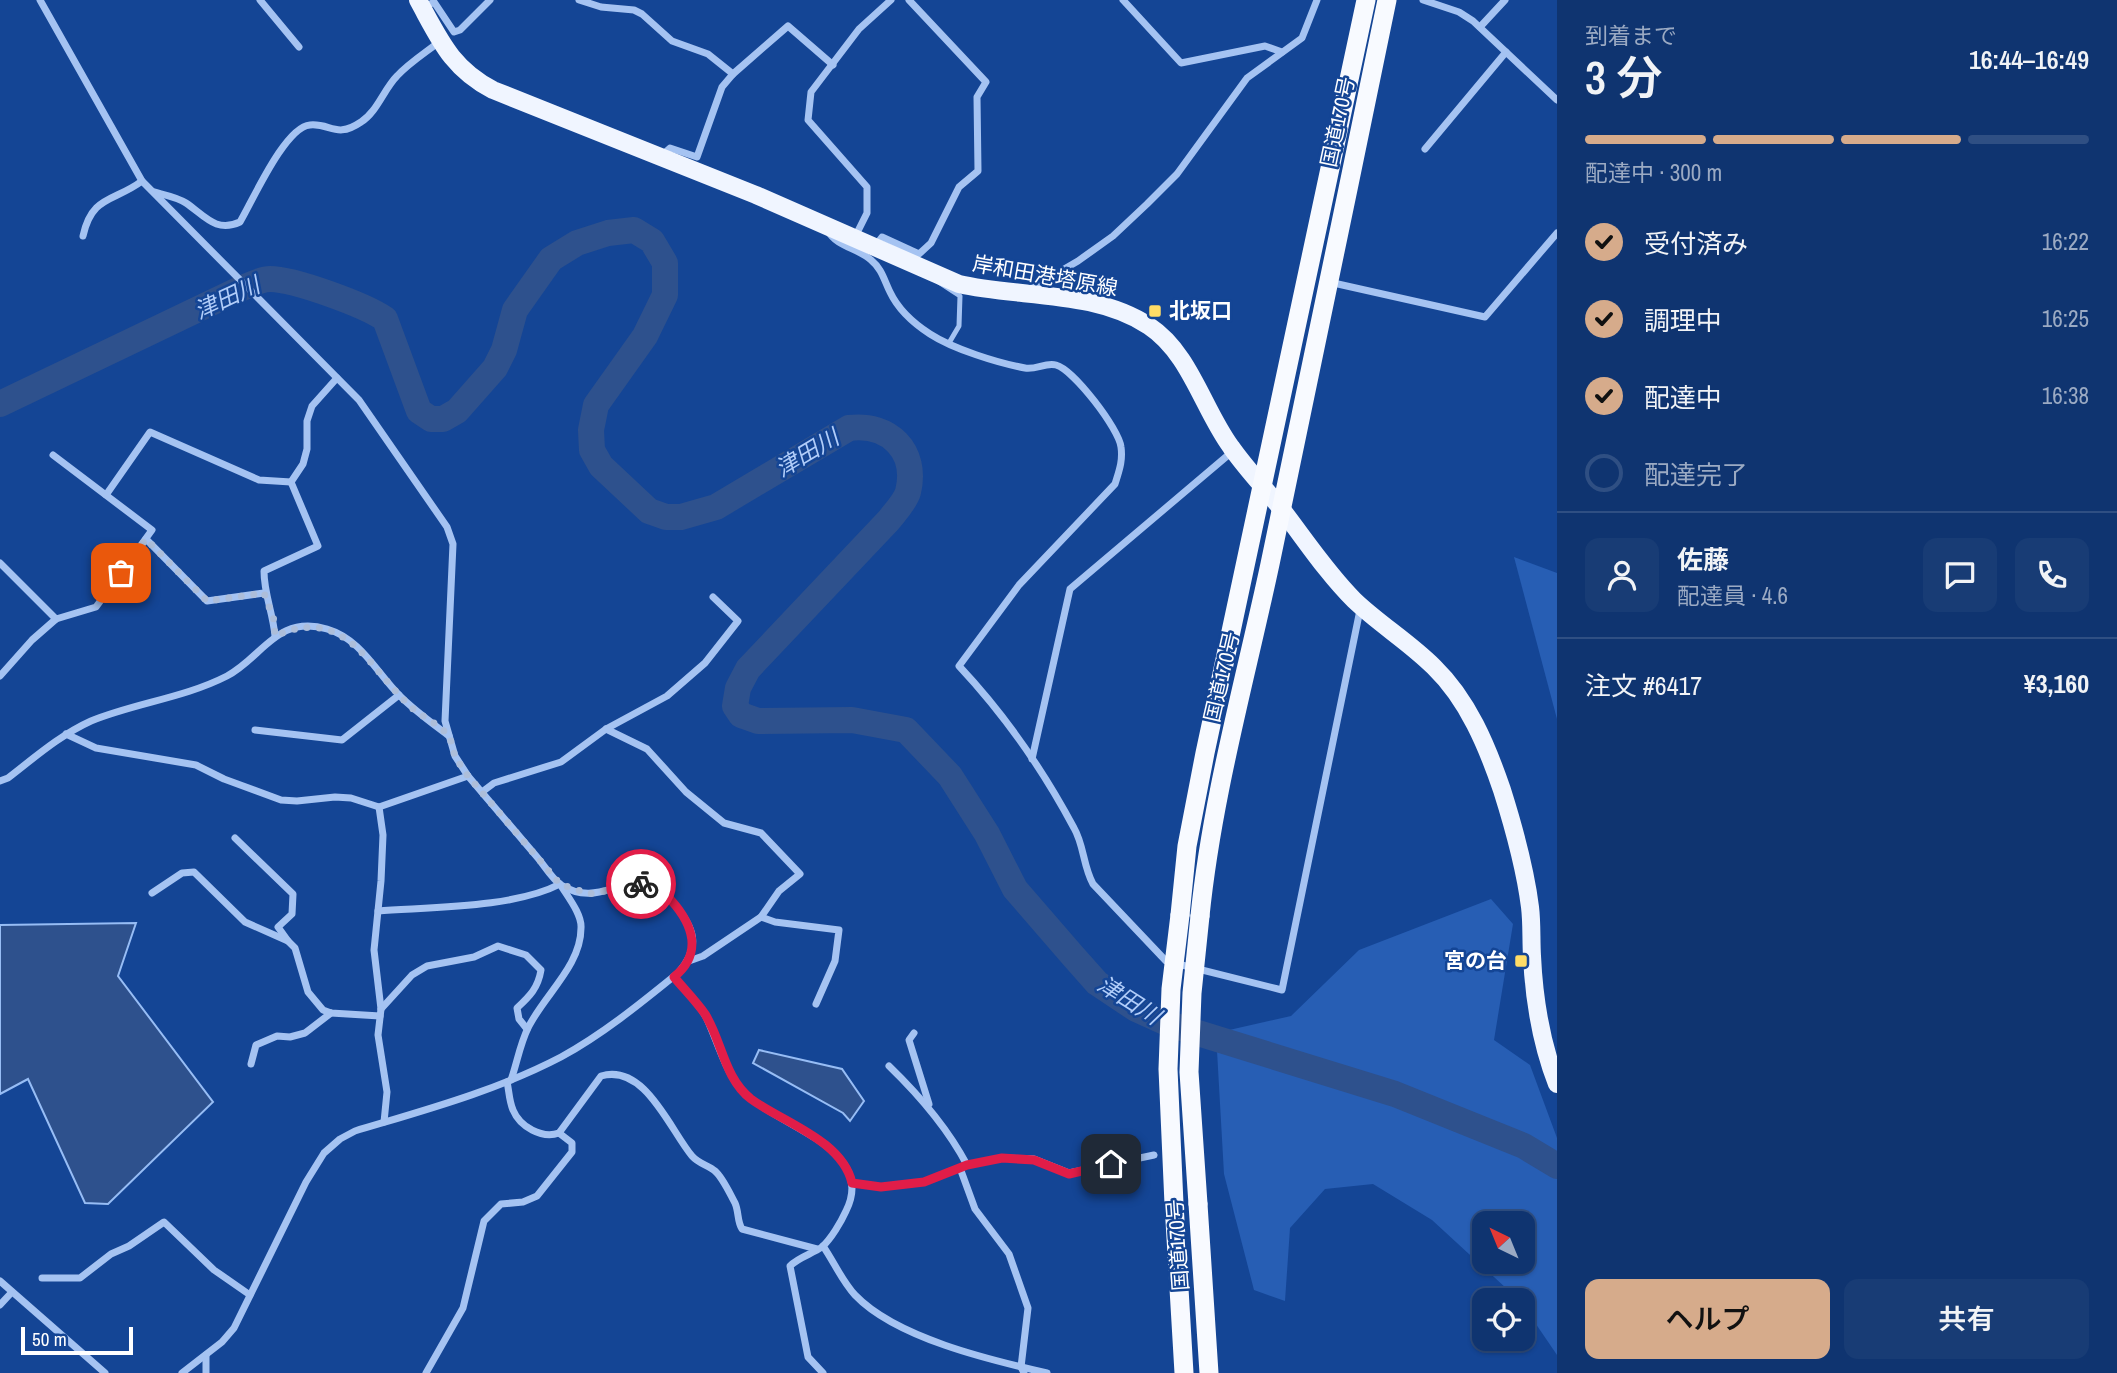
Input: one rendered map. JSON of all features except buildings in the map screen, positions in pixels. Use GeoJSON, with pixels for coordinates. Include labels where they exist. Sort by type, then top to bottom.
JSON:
{"type":"FeatureCollection","features":[{"type":"Feature","properties":{"kind":"highway","name":"国道170号"},"geometry":{"type":"LineString","coordinates":[[1184,1373],[1168,1069],[1171,989],[1189,832],[1260,485],[1366,0]]}},
{"type":"Feature","properties":{"kind":"highway","name":"国道170号"},"geometry":{"type":"LineString","coordinates":[[1209,1373],[1189,1072],[1192,993],[1205,862],[1282,510],[1387,0]]}},
{"type":"Feature","properties":{"kind":"main road","name":"岸和田港塔原線"},"geometry":{"type":"LineString","coordinates":[[420,4],[458,67],[472,79],[493,90],[661,156],[959,284],[1113,308],[1152,328],[1182,362],[1233,451],[1327,570],[1361,606],[1443,677],[1471,716],[1491,760],[1521,857],[1530,908],[1538,1009],[1546,1055],[1557,1084]]}},
{"type":"Feature","properties":{"kind":"street"},"geometry":{"type":"LineString","coordinates":[[40,0],[142,181],[359,400],[447,527],[453,544],[445,721],[455,756],[468,776],[560,884],[582,925],[573,959],[545,998],[527,1030],[509,1081],[513,1110],[519,1120],[539,1135],[551,1136],[559,1133],[601,1076],[610,1073],[622,1076],[653,1095],[693,1157],[715,1171],[737,1207],[738,1223],[742,1229],[820,1248],[856,1296],[892,1322],[921,1336],[1023,1370],[1047,1373]]}},
{"type":"Feature","properties":{"kind":"street"},"geometry":{"type":"LineString","coordinates":[[260,0],[299,47]]}},
{"type":"Feature","properties":{"kind":"street"},"geometry":{"type":"LineString","coordinates":[[420,4],[434,2],[454,32],[460,30],[490,0]]}},
{"type":"Feature","properties":{"kind":"street"},"geometry":{"type":"LineString","coordinates":[[579,0],[634,10],[672,41],[708,54],[733,74]]}},
{"type":"Feature","properties":{"kind":"street"},"geometry":{"type":"LineString","coordinates":[[634,10],[637,0]]}},
{"type":"Feature","properties":{"kind":"street"},"geometry":{"type":"LineString","coordinates":[[853,239],[867,213],[867,187],[808,120],[811,93],[859,29],[891,0]]}},
{"type":"Feature","properties":{"kind":"street"},"geometry":{"type":"LineString","coordinates":[[874,248],[882,237],[919,254],[930,243],[959,187],[978,172],[978,97],[986,82],[909,0]]}},
{"type":"Feature","properties":{"kind":"street"},"geometry":{"type":"LineString","coordinates":[[1123,0],[1181,63],[1265,46],[1282,52]]}},
{"type":"Feature","properties":{"kind":"street"},"geometry":{"type":"LineString","coordinates":[[1021,295],[1078,261],[1113,236],[1147,204],[1177,174],[1247,78],[1302,38],[1317,0]]}},
{"type":"Feature","properties":{"kind":"street"},"geometry":{"type":"LineString","coordinates":[[1423,0],[1459,12],[1480,27],[1557,100]]}},
{"type":"Feature","properties":{"kind":"street"},"geometry":{"type":"LineString","coordinates":[[1480,27],[1505,0]]}},
{"type":"Feature","properties":{"kind":"street"},"geometry":{"type":"LineString","coordinates":[[661,156],[670,148],[698,157],[722,88],[733,74],[755,58],[788,26],[833,65]]}},
{"type":"Feature","properties":{"kind":"street"},"geometry":{"type":"LineString","coordinates":[[153,192],[184,201],[213,224],[228,228],[240,222],[289,137],[303,126],[314,124],[332,131],[362,122],[398,74],[440,41]]}},
{"type":"Feature","properties":{"kind":"street"},"geometry":{"type":"LineString","coordinates":[[1425,149],[1506,51]]}},
{"type":"Feature","properties":{"kind":"street"},"geometry":{"type":"LineString","coordinates":[[83,236],[86,221],[95,207],[142,181]]}},
{"type":"Feature","properties":{"kind":"street"},"geometry":{"type":"LineString","coordinates":[[826,227],[832,239],[870,258],[880,269],[890,293],[913,322],[948,343],[1023,368],[1036,369],[1050,364],[1059,366],[1097,405],[1121,445],[1121,464],[1115,484],[1019,585],[958,666],[995,705],[1032,759],[1076,831],[1086,871],[1094,884],[1157,955],[1166,961],[1282,990],[1361,606]]}},
{"type":"Feature","properties":{"kind":"street"},"geometry":{"type":"LineString","coordinates":[[1329,282],[1485,317],[1557,233]]}},
{"type":"Feature","properties":{"kind":"street"},"geometry":{"type":"LineString","coordinates":[[290,482],[303,464],[307,449],[307,421],[312,406],[337,378]]}},
{"type":"Feature","properties":{"kind":"street"},"geometry":{"type":"LineString","coordinates":[[106,495],[150,432],[259,480],[290,482]]}},
{"type":"Feature","properties":{"kind":"street"},"geometry":{"type":"LineString","coordinates":[[1032,759],[1070,589],[1233,451]]}},
{"type":"Feature","properties":{"kind":"street"},"geometry":{"type":"LineString","coordinates":[[0,676],[56,618],[96,607],[152,530],[52,455]]}},
{"type":"Feature","properties":{"kind":"street"},"geometry":{"type":"LineString","coordinates":[[275,636],[274,620],[264,593],[264,571],[318,546],[290,482]]}},
{"type":"Feature","properties":{"kind":"street"},"geometry":{"type":"LineString","coordinates":[[146,539],[207,601],[264,593]]}},
{"type":"Feature","properties":{"kind":"street"},"geometry":{"type":"LineString","coordinates":[[0,563],[56,618]]}},
{"type":"Feature","properties":{"kind":"street"},"geometry":{"type":"LineString","coordinates":[[482,792],[494,783],[561,762],[606,729],[667,696],[705,663],[738,621],[713,597]]}},
{"type":"Feature","properties":{"kind":"street"},"geometry":{"type":"LineString","coordinates":[[0,781],[8,778],[66,734],[117,712],[201,687],[229,675],[275,636],[290,629],[310,626],[328,629],[348,639],[364,653],[399,695],[449,736]]}},
{"type":"Feature","properties":{"kind":"street"},"geometry":{"type":"LineString","coordinates":[[255,730],[342,740],[399,695]]}},
{"type":"Feature","properties":{"kind":"street"},"geometry":{"type":"LineString","coordinates":[[182,1373],[234,1328],[306,1182],[324,1153],[348,1135],[509,1081],[561,1057],[597,1035],[674,977],[689,961],[704,956],[761,917],[779,891],[800,874],[761,833],[724,823],[686,792],[647,749],[606,729]]}},
{"type":"Feature","properties":{"kind":"street"},"geometry":{"type":"LineString","coordinates":[[66,734],[96,748],[197,765],[224,779],[281,800],[297,802],[335,797],[351,798],[379,807],[468,776]]}},
{"type":"Feature","properties":{"kind":"street"},"geometry":{"type":"LineString","coordinates":[[379,807],[383,835],[374,950],[381,1012],[378,1035],[387,1092],[384,1122]]}},
{"type":"Feature","properties":{"kind":"street"},"geometry":{"type":"LineString","coordinates":[[235,838],[293,894],[292,914],[278,927],[295,948],[308,992],[323,1010],[331,1013],[381,1012],[412,975],[427,967],[474,957],[498,946],[526,955],[541,971],[539,983],[533,993],[517,1008],[519,1019],[527,1030]]}},
{"type":"Feature","properties":{"kind":"street"},"geometry":{"type":"LineString","coordinates":[[152,893],[182,873],[194,872],[245,922],[288,941]]}},
{"type":"Feature","properties":{"kind":"street"},"geometry":{"type":"LineString","coordinates":[[378,911],[496,901],[541,894],[560,884],[589,894],[629,884],[648,884],[659,888],[688,921],[693,936],[689,961]]}},
{"type":"Feature","properties":{"kind":"street"},"geometry":{"type":"LineString","coordinates":[[761,917],[775,922],[839,930],[835,961],[816,1004]]}},
{"type":"Feature","properties":{"kind":"street"},"geometry":{"type":"LineString","coordinates":[[674,977],[706,1015],[738,1086],[750,1098],[814,1136],[847,1169],[853,1196],[844,1215],[820,1248],[790,1266],[808,1357],[823,1373]]}},
{"type":"Feature","properties":{"kind":"street"},"geometry":{"type":"LineString","coordinates":[[251,1064],[256,1045],[277,1036],[289,1037],[305,1033],[331,1013]]}},
{"type":"Feature","properties":{"kind":"street"},"geometry":{"type":"LineString","coordinates":[[914,1033],[909,1040],[930,1108]]}},
{"type":"Feature","properties":{"kind":"street"},"geometry":{"type":"LineString","coordinates":[[889,1066],[930,1108],[956,1144],[975,1209],[1009,1254],[1028,1308],[1023,1370]]}},
{"type":"Feature","properties":{"kind":"street"},"geometry":{"type":"LineString","coordinates":[[426,1373],[463,1308],[484,1221],[501,1204],[523,1202],[537,1196],[572,1152],[572,1143],[559,1133]]}},
{"type":"Feature","properties":{"kind":"street"},"geometry":{"type":"LineString","coordinates":[[852,1183],[881,1187],[924,1182],[964,1167],[1002,1158],[1034,1160],[1069,1174],[1154,1155]]}},
{"type":"Feature","properties":{"kind":"street"},"geometry":{"type":"LineString","coordinates":[[42,1278],[80,1278],[105,1258],[129,1247],[164,1222],[214,1270],[250,1296]]}},
{"type":"Feature","properties":{"kind":"street"},"geometry":{"type":"LineString","coordinates":[[0,1281],[105,1373]]}},
{"type":"Feature","properties":{"kind":"street"},"geometry":{"type":"LineString","coordinates":[[0,1305],[12,1292]]}},
{"type":"Feature","properties":{"kind":"street"},"geometry":{"type":"LineString","coordinates":[[206,1355],[206,1373]]}},
{"type":"Feature","properties":{"kind":"lane"},"geometry":{"type":"LineString","coordinates":[[934,274],[944,289],[960,296],[959,326],[948,343]]}},
{"type":"Feature","properties":{"kind":"shaded area"},"geometry":{"type":"Polygon","coordinates":[[[1514,557],[1557,573],[1557,719],[1514,557]]]}},
{"type":"Feature","properties":{"kind":"shaded area"},"geometry":{"type":"Polygon","coordinates":[[[1491,899],[1513,924],[1494,1040],[1530,1065],[1557,1138],[1557,1355],[1535,1323],[1535,1288],[1506,1288],[1491,1274],[1535,1274],[1535,1211],[1472,1211],[1472,1257],[1432,1220],[1373,1184],[1325,1189],[1290,1228],[1285,1301],[1254,1290],[1224,1174],[1216,1033],[1291,1016],[1359,950],[1491,899]]]}},
{"type":"Feature","properties":{"kind":"shaded area"},"geometry":{"type":"Polygon","coordinates":[[[136,923],[118,976],[213,1102],[108,1204],[85,1203],[28,1079],[0,1094],[0,925],[136,923]]]}},
{"type":"Feature","properties":{"kind":"shaded area"},"geometry":{"type":"Polygon","coordinates":[[[759,1050],[842,1069],[864,1101],[850,1121],[843,1113],[753,1063],[759,1050]]]}},
{"type":"Feature","properties":{"kind":"waterway","name":"津田川"},"geometry":{"type":"LineString","coordinates":[[0,404],[238,290],[270,279],[295,283],[329,294],[385,319],[419,411],[431,419],[443,419],[457,411],[495,368],[504,350],[515,310],[551,259],[577,243],[608,233],[634,230],[652,241],[665,263],[665,295],[645,336],[596,405],[591,430],[592,450],[601,466],[649,511],[666,517],[681,517],[716,507],[849,428],[876,430],[888,435],[904,452],[909,464],[908,492],[900,507],[748,669],[738,688],[735,706],[741,715],[758,721],[852,720],[906,730],[950,776],[987,834],[1015,889],[1097,983],[1136,1009],[1169,1024],[1395,1094],[1524,1146],[1557,1166]]}},
{"type":"Feature","properties":{"kind":"way so far"},"geometry":{"type":"LineString","coordinates":[[121,573],[146,539],[207,601],[264,593],[274,620],[275,636],[290,629],[310,626],[328,629],[348,639],[364,653],[413,710],[449,736],[455,756],[468,776],[560,884],[589,894],[629,884],[641,884]]}},
{"type":"Feature","properties":{"kind":"place","name":"北坂口"},"geometry":{"type":"Point","coordinates":[1155,311]}},
{"type":"Feature","properties":{"kind":"place","name":"宮の台"},"geometry":{"type":"Point","coordinates":[1521,961]}},
{"type":"Feature","properties":{"kind":"route"},"geometry":{"type":"LineString","coordinates":[[641,884],[659,888],[688,921],[693,936],[692,952],[689,961],[674,977],[706,1015],[725,1063],[738,1086],[750,1098],[814,1136],[847,1169],[852,1183],[881,1187],[924,1182],[967,1165],[1002,1158],[1034,1160],[1069,1174],[1111,1164]]}}]}
